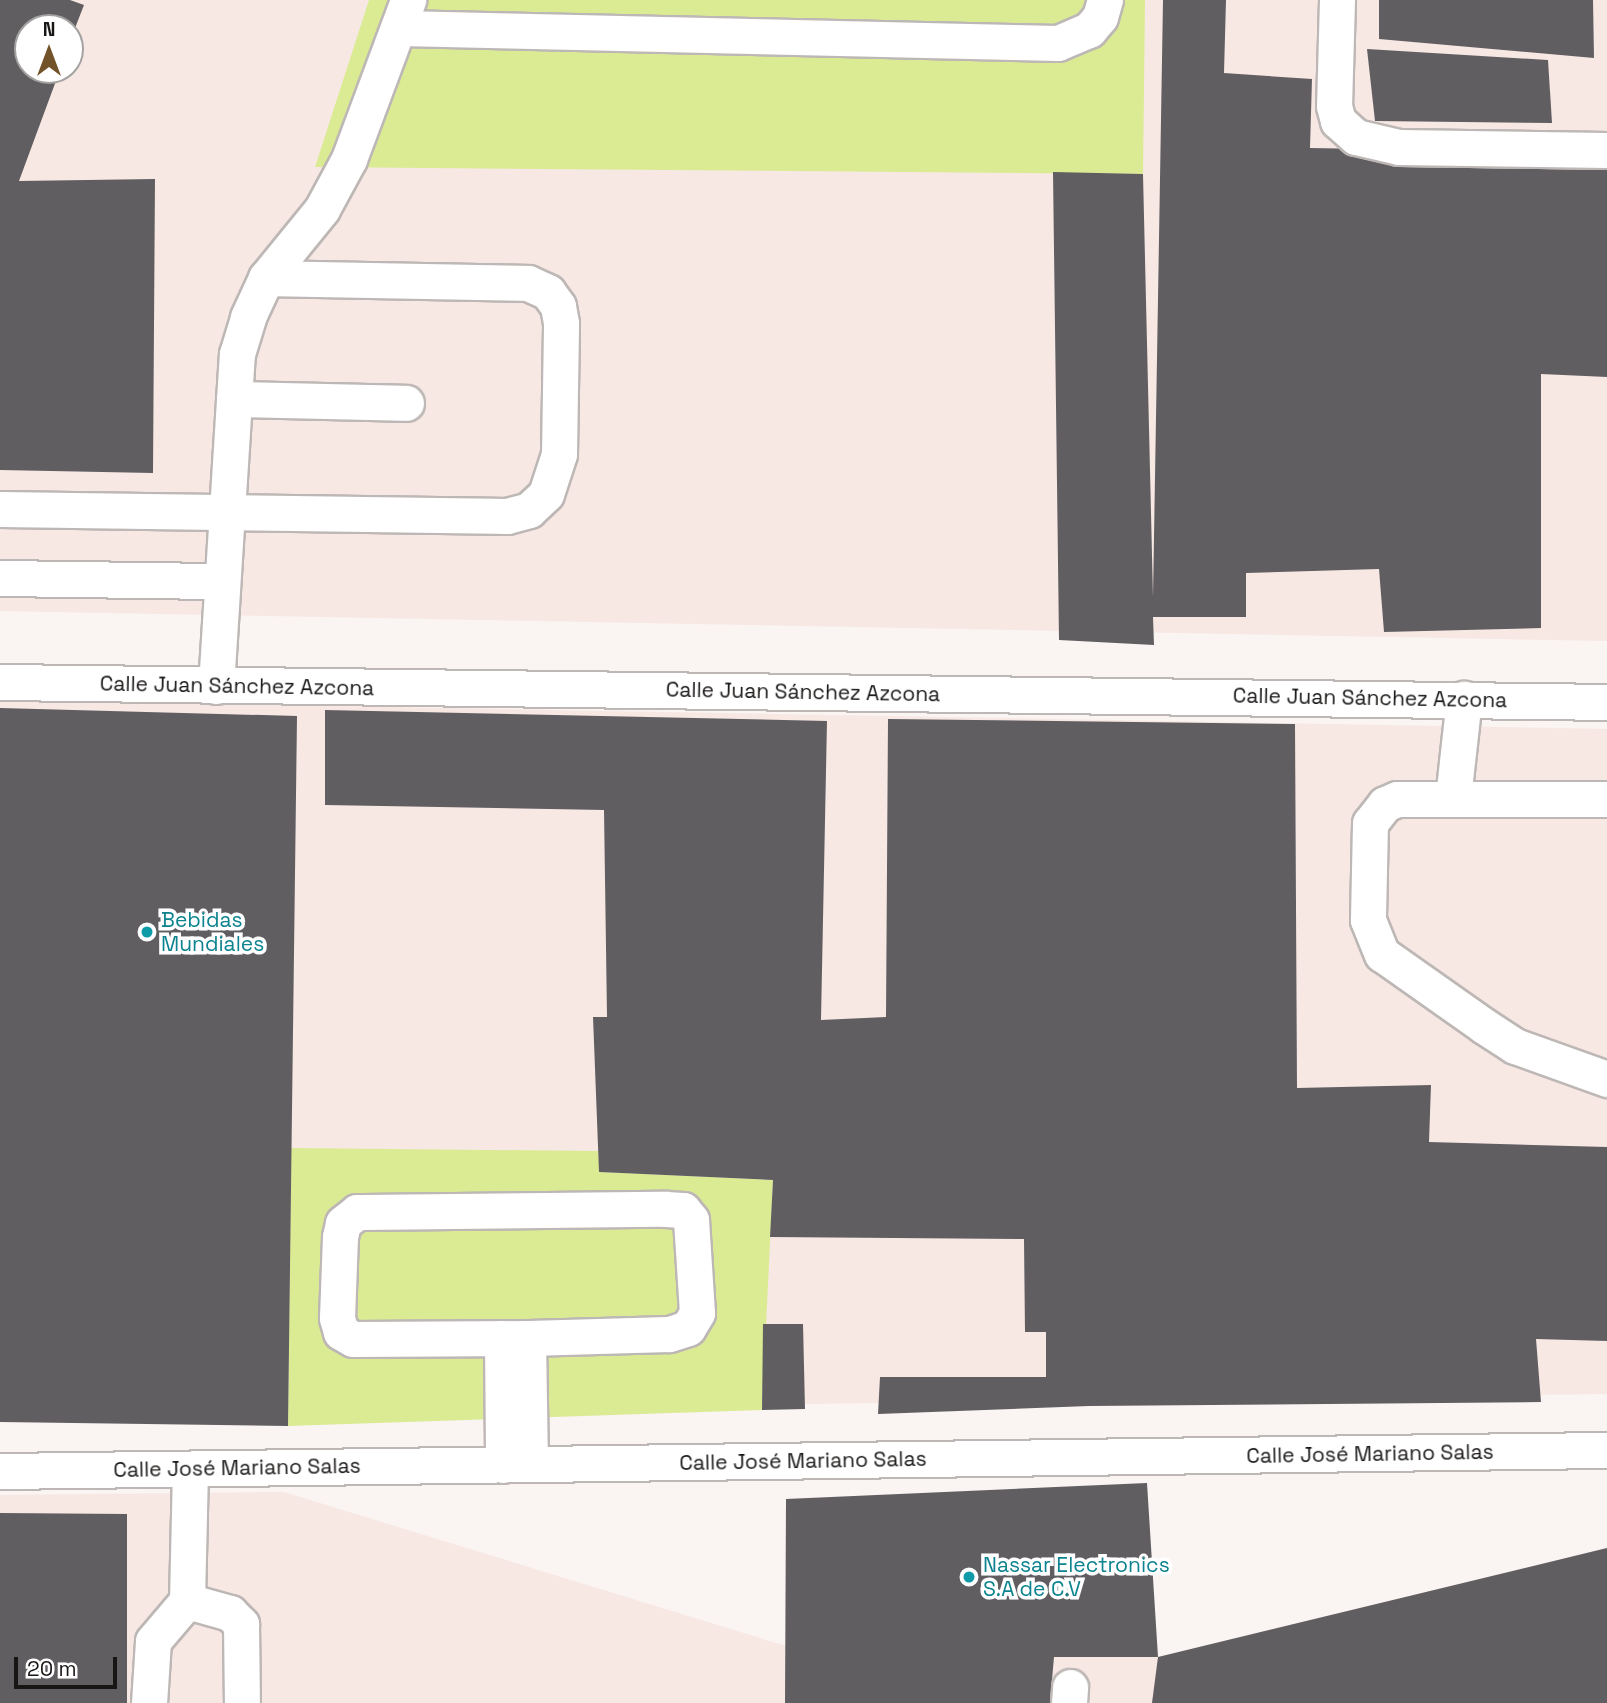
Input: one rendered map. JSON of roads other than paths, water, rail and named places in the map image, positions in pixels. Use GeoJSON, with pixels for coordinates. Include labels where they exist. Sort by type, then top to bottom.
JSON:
{"type":"FeatureCollection","features":[{"type":"Feature","properties":{"kind":"street"},"geometry":{"type":"LineString","coordinates":[[216,686],[237,354],[248,317],[267,278],[322,209],[344,169],[404,14],[1058,43],[1089,30],[1100,17],[1105,0]]}},
{"type":"Feature","properties":{"kind":"street"},"geometry":{"type":"LineString","coordinates":[[1337,0],[1334,106],[1338,121],[1356,138],[1399,147],[1607,150]]}},
{"type":"Feature","properties":{"kind":"street"},"geometry":{"type":"LineString","coordinates":[[0,509],[508,516],[529,510],[546,494],[556,476],[561,323],[558,306],[548,292],[528,283],[267,278]]}},
{"type":"Feature","properties":{"kind":"street"},"geometry":{"type":"LineString","coordinates":[[234,400],[406,403]]}},
{"type":"Feature","properties":{"kind":"street"},"geometry":{"type":"LineString","coordinates":[[0,578],[221,581]]}},
{"type":"Feature","properties":{"kind":"street","name":"Calle Juan Sánchez Azcona"},"geometry":{"type":"LineString","coordinates":[[0,682],[1607,702]]}},
{"type":"Feature","properties":{"kind":"street"},"geometry":{"type":"LineString","coordinates":[[1453,798],[1464,699]]}},
{"type":"Feature","properties":{"kind":"street"},"geometry":{"type":"LineString","coordinates":[[1607,799],[1397,799],[1377,811],[1370,823],[1368,920],[1373,941],[1382,954],[1515,1046],[1607,1079]]}},
{"type":"Feature","properties":{"kind":"street"},"geometry":{"type":"LineString","coordinates":[[665,1209],[683,1210],[691,1220],[697,1313],[688,1328],[669,1334],[515,1338],[353,1339],[341,1332],[337,1318],[343,1223],[357,1212],[665,1209]]}},
{"type":"Feature","properties":{"kind":"street"},"geometry":{"type":"LineString","coordinates":[[515,1338],[516,1464]]}},
{"type":"Feature","properties":{"kind":"street","name":"Calle José Mariano Salas"},"geometry":{"type":"LineString","coordinates":[[0,1471],[1607,1450]]}},
{"type":"Feature","properties":{"kind":"street"},"geometry":{"type":"LineString","coordinates":[[149,1703],[153,1641],[187,1601],[190,1469]]}},
{"type":"Feature","properties":{"kind":"street"},"geometry":{"type":"LineString","coordinates":[[187,1601],[230,1613],[241,1624],[243,1703]]}},
{"type":"Feature","properties":{"kind":"place","name":"Bebidas Mundiales"},"geometry":{"type":"Point","coordinates":[147,932]}},
{"type":"Feature","properties":{"kind":"place","name":"Nassar Electronics S.A de C.V"},"geometry":{"type":"Point","coordinates":[969,1577]}}]}
